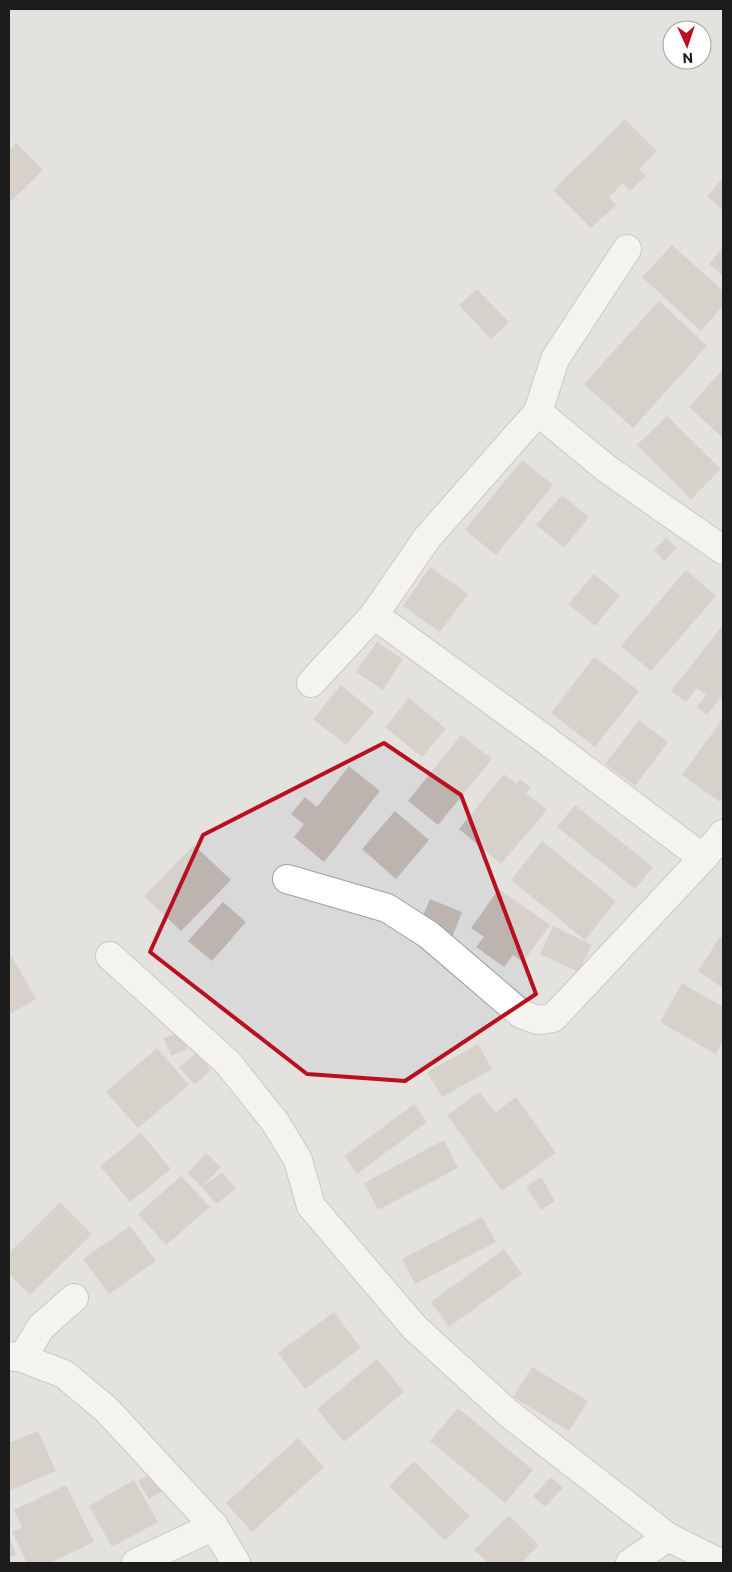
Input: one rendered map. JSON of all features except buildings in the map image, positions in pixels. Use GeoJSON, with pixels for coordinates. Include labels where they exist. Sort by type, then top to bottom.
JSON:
{"type":"FeatureCollection","features":[{"type":"Feature","properties":{"kind":"street"},"geometry":{"type":"LineString","coordinates":[[311,682],[374,615],[427,538],[538,412],[556,360],[627,249]]}},
{"type":"Feature","properties":{"kind":"street"},"geometry":{"type":"LineString","coordinates":[[538,412],[607,469],[720,542]]}},
{"type":"Feature","properties":{"kind":"street"},"geometry":{"type":"LineString","coordinates":[[374,615],[546,740],[703,858]]}},
{"type":"Feature","properties":{"kind":"street"},"geometry":{"type":"LineString","coordinates":[[288,879],[387,908],[429,935],[521,1014],[538,1020],[552,1018],[703,858],[723,834]]}},
{"type":"Feature","properties":{"kind":"street"},"geometry":{"type":"LineString","coordinates":[[110,956],[228,1063],[276,1122],[298,1160],[311,1206],[415,1328],[508,1413],[668,1538],[720,1563]]}},
{"type":"Feature","properties":{"kind":"street"},"geometry":{"type":"LineString","coordinates":[[74,1298],[41,1327],[15,1357],[64,1374],[107,1410],[214,1526],[236,1563]]}},
{"type":"Feature","properties":{"kind":"street"},"geometry":{"type":"LineString","coordinates":[[136,1563],[214,1526]]}},
{"type":"Feature","properties":{"kind":"street"},"geometry":{"type":"LineString","coordinates":[[630,1563],[668,1538]]}},
{"type":"Feature","properties":{"kind":"highlighted area"},"geometry":{"type":"Polygon","coordinates":[[[384,743],[461,795],[536,994],[405,1081],[307,1074],[150,952],[203,835],[384,743]]]}},
{"type":"Feature","properties":{"kind":"shaded area"},"geometry":{"type":"Polygon","coordinates":[[[9,9],[723,9],[723,1563],[9,1563],[9,9]]]}}]}
